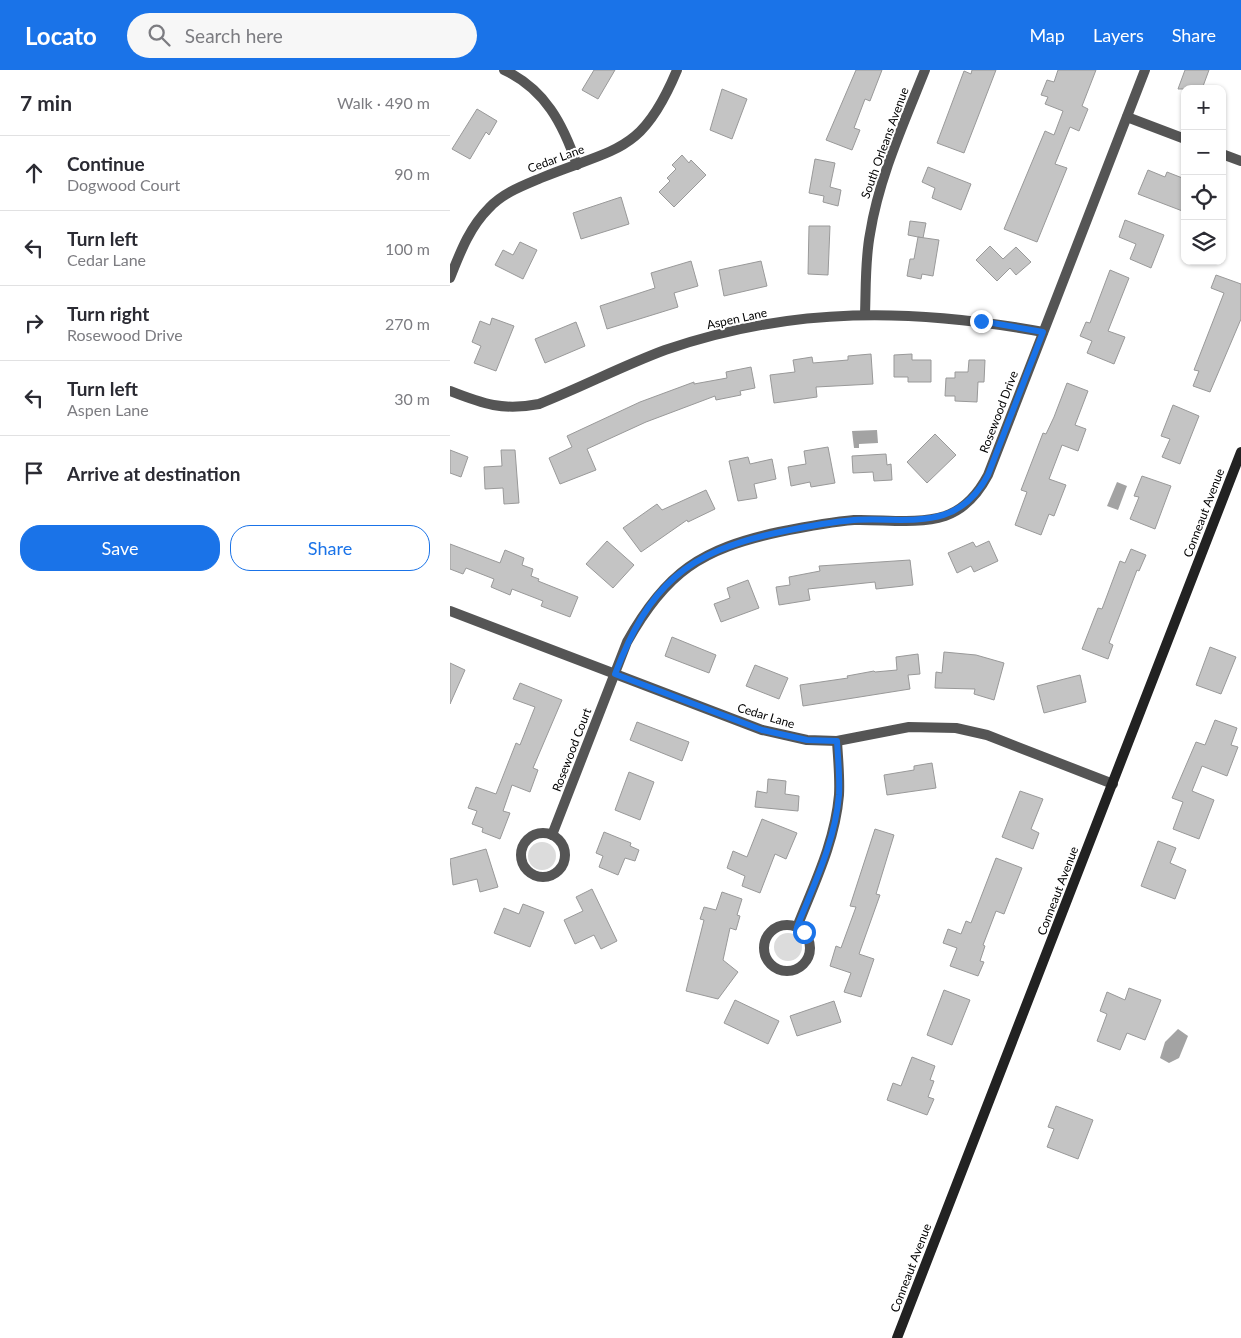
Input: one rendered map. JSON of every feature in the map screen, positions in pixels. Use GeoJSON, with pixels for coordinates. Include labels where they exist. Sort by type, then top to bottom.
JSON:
{"type":"FeatureCollection","features":[{"type":"Feature","properties":{"kind":"street"},"geometry":{"type":"LineString","coordinates":[[504,70],[534,89],[550,106],[563,126],[577,164]]}},
{"type":"Feature","properties":{"kind":"street","name":"Cedar Lane"},"geometry":{"type":"LineString","coordinates":[[450,278],[466,239],[489,208],[520,186],[618,149],[639,134],[655,115],[677,70]]}},
{"type":"Feature","properties":{"kind":"street","name":"South Orleans Avenue"},"geometry":{"type":"LineString","coordinates":[[865,314],[867,256],[877,200],[887,168],[925,70]]}},
{"type":"Feature","properties":{"kind":"street","name":"Rosewood Drive"},"geometry":{"type":"LineString","coordinates":[[615,674],[627,642],[643,613],[656,595],[689,565],[709,554],[729,545],[758,537],[817,525],[853,520],[946,516],[975,496],[988,475],[1145,70]]}},
{"type":"Feature","properties":{"kind":"street"},"geometry":{"type":"LineString","coordinates":[[1126,118],[1181,138]]}},
{"type":"Feature","properties":{"kind":"street"},"geometry":{"type":"LineString","coordinates":[[1226,155],[1241,161]]}},
{"type":"Feature","properties":{"kind":"street","name":"Aspen Lane"},"geometry":{"type":"LineString","coordinates":[[450,391],[494,406],[519,408],[539,404],[665,350],[709,337],[754,327],[810,319],[865,314],[936,316],[981,321],[1043,332]]}},
{"type":"Feature","properties":{"kind":"street","name":"Conneaut Avenue"},"geometry":{"type":"LineString","coordinates":[[897,1338],[1241,452]]}},
{"type":"Feature","properties":{"kind":"street","name":"Cedar Lane"},"geometry":{"type":"LineString","coordinates":[[450,610],[762,730],[807,740],[837,741],[909,727],[956,728],[987,736],[1113,784]]}},
{"type":"Feature","properties":{"kind":"street","name":"Rosewood Court"},"geometry":{"type":"LineString","coordinates":[[552,835],[615,674]]}},
{"type":"Feature","properties":{"kind":"street"},"geometry":{"type":"LineString","coordinates":[[797,927],[824,862],[834,829],[839,795],[837,741]]}},
{"type":"Feature","properties":{"kind":"street"},"geometry":{"type":"LineString","coordinates":[[546,833],[552,835],[563,845],[565,852],[562,867],[550,876],[536,876],[524,868],[521,861],[522,847],[531,836],[546,833]]}},
{"type":"Feature","properties":{"kind":"street"},"geometry":{"type":"LineString","coordinates":[[783,925],[797,927],[808,939],[810,946],[806,962],[793,971],[777,970],[766,959],[764,945],[766,938],[776,928],[783,925]]}},
{"type":"Feature","properties":{"kind":"shaded area"},"geometry":{"type":"Polygon","coordinates":[[[877,430],[878,443],[859,444],[859,448],[854,448],[852,431],[877,430]]]}},
{"type":"Feature","properties":{"kind":"shaded area"},"geometry":{"type":"Polygon","coordinates":[[[1117,482],[1127,486],[1118,510],[1107,506],[1117,482]]]}},
{"type":"Feature","properties":{"kind":"shaded area"},"geometry":{"type":"Polygon","coordinates":[[[542,842],[552,846],[556,856],[552,866],[542,870],[532,866],[528,856],[532,846],[542,842]]]}},
{"type":"Feature","properties":{"kind":"shaded area"},"geometry":{"type":"Polygon","coordinates":[[[788,933],[798,937],[802,947],[798,957],[788,961],[778,957],[774,947],[778,937],[788,933]]]}},
{"type":"Feature","properties":{"kind":"shaded area"},"geometry":{"type":"Polygon","coordinates":[[[1178,1029],[1188,1036],[1179,1058],[1169,1063],[1160,1058],[1165,1042],[1178,1029]]]}},
{"type":"Feature","properties":{"kind":"building"},"geometry":{"type":"Polygon","coordinates":[[[594,70],[615,70],[598,99],[582,90],[594,70]]]}},
{"type":"Feature","properties":{"kind":"building"},"geometry":{"type":"Polygon","coordinates":[[[856,70],[882,70],[870,101],[865,99],[854,128],[860,130],[852,150],[826,140],[856,70]]]}},
{"type":"Feature","properties":{"kind":"building"},"geometry":{"type":"Polygon","coordinates":[[[972,70],[996,70],[964,153],[937,143],[964,71],[971,74],[972,70]]]}},
{"type":"Feature","properties":{"kind":"building"},"geometry":{"type":"Polygon","coordinates":[[[1058,70],[1096,70],[1082,106],[1088,109],[1079,131],[1070,127],[1055,164],[1067,168],[1037,242],[1004,229],[1045,131],[1054,135],[1063,111],[1045,104],[1048,97],[1041,95],[1047,80],[1054,82],[1058,70]]]}},
{"type":"Feature","properties":{"kind":"building"},"geometry":{"type":"Polygon","coordinates":[[[1185,70],[1209,70],[1203,85],[1181,85],[1181,89],[1178,89],[1185,70]]]}},
{"type":"Feature","properties":{"kind":"building"},"geometry":{"type":"Polygon","coordinates":[[[722,89],[747,99],[732,139],[710,130],[722,89]]]}},
{"type":"Feature","properties":{"kind":"building"},"geometry":{"type":"Polygon","coordinates":[[[477,109],[497,121],[489,135],[486,132],[470,159],[452,149],[477,109]]]}},
{"type":"Feature","properties":{"kind":"building"},"geometry":{"type":"Polygon","coordinates":[[[682,155],[689,163],[691,160],[706,175],[674,207],[659,192],[670,181],[667,178],[676,169],[672,165],[682,155]]]}},
{"type":"Feature","properties":{"kind":"building"},"geometry":{"type":"Polygon","coordinates":[[[815,159],[835,163],[830,187],[841,190],[838,206],[823,202],[824,196],[809,193],[815,159]]]}},
{"type":"Feature","properties":{"kind":"building"},"geometry":{"type":"Polygon","coordinates":[[[928,167],[971,184],[961,210],[932,198],[935,188],[922,182],[928,167]]]}},
{"type":"Feature","properties":{"kind":"building"},"geometry":{"type":"Polygon","coordinates":[[[1148,170],[1165,177],[1167,172],[1181,177],[1181,210],[1138,194],[1148,170]]]}},
{"type":"Feature","properties":{"kind":"building"},"geometry":{"type":"Polygon","coordinates":[[[621,197],[629,224],[581,239],[573,213],[621,197]]]}},
{"type":"Feature","properties":{"kind":"building"},"geometry":{"type":"Polygon","coordinates":[[[1125,220],[1164,235],[1151,268],[1130,259],[1136,244],[1119,237],[1125,220]]]}},
{"type":"Feature","properties":{"kind":"building"},"geometry":{"type":"Polygon","coordinates":[[[910,221],[926,223],[923,238],[908,235],[910,221]]]}},
{"type":"Feature","properties":{"kind":"building"},"geometry":{"type":"Polygon","coordinates":[[[809,226],[830,226],[828,275],[808,274],[809,226]]]}},
{"type":"Feature","properties":{"kind":"building"},"geometry":{"type":"Polygon","coordinates":[[[918,237],[939,240],[933,276],[922,274],[921,279],[907,276],[910,259],[914,259],[918,237]]]}},
{"type":"Feature","properties":{"kind":"building"},"geometry":{"type":"Polygon","coordinates":[[[520,242],[537,250],[523,279],[495,265],[503,250],[513,255],[520,242]]]}},
{"type":"Feature","properties":{"kind":"building"},"geometry":{"type":"Polygon","coordinates":[[[990,246],[1003,259],[1016,247],[1031,262],[1016,275],[1010,268],[997,281],[976,260],[990,246]]]}},
{"type":"Feature","properties":{"kind":"building"},"geometry":{"type":"Polygon","coordinates":[[[691,261],[698,286],[674,293],[678,307],[607,329],[600,306],[655,288],[651,273],[691,261]]]}},
{"type":"Feature","properties":{"kind":"building"},"geometry":{"type":"Polygon","coordinates":[[[761,261],[767,286],[724,296],[719,270],[761,261]]]}},
{"type":"Feature","properties":{"kind":"building"},"geometry":{"type":"Polygon","coordinates":[[[1110,270],[1129,278],[1108,331],[1125,337],[1114,364],[1087,353],[1092,341],[1080,336],[1086,322],[1090,323],[1110,270]]]}},
{"type":"Feature","properties":{"kind":"building"},"geometry":{"type":"Polygon","coordinates":[[[1216,275],[1241,284],[1241,319],[1210,392],[1193,386],[1199,371],[1194,370],[1224,293],[1211,288],[1216,275]]]}},
{"type":"Feature","properties":{"kind":"building"},"geometry":{"type":"Polygon","coordinates":[[[492,318],[514,326],[496,371],[474,363],[481,346],[472,342],[480,321],[490,325],[492,318]]]}},
{"type":"Feature","properties":{"kind":"building"},"geometry":{"type":"Polygon","coordinates":[[[576,322],[585,346],[545,363],[535,339],[576,322]]]}},
{"type":"Feature","properties":{"kind":"building"},"geometry":{"type":"Polygon","coordinates":[[[871,354],[873,384],[816,387],[817,397],[774,403],[770,375],[795,372],[793,360],[812,357],[813,363],[848,360],[848,356],[871,354]]]}},
{"type":"Feature","properties":{"kind":"building"},"geometry":{"type":"Polygon","coordinates":[[[912,354],[912,360],[931,360],[931,382],[908,382],[908,377],[894,377],[894,355],[912,354]]]}},
{"type":"Feature","properties":{"kind":"building"},"geometry":{"type":"Polygon","coordinates":[[[969,360],[985,360],[984,382],[978,382],[977,402],[955,401],[955,396],[945,396],[946,378],[955,378],[955,372],[968,372],[969,360]]]}},
{"type":"Feature","properties":{"kind":"building"},"geometry":{"type":"Polygon","coordinates":[[[751,367],[755,388],[740,391],[741,395],[716,400],[715,396],[646,422],[587,449],[596,470],[560,484],[549,458],[572,447],[567,436],[640,402],[694,382],[694,384],[727,378],[726,372],[751,367]]]}},
{"type":"Feature","properties":{"kind":"building"},"geometry":{"type":"Polygon","coordinates":[[[1067,383],[1088,391],[1075,425],[1086,429],[1078,451],[1062,445],[1049,479],[1066,485],[1054,516],[1049,514],[1041,535],[1015,525],[1027,492],[1021,490],[1043,433],[1046,434],[1067,383]]]}},
{"type":"Feature","properties":{"kind":"building"},"geometry":{"type":"Polygon","coordinates":[[[1173,405],[1199,416],[1180,464],[1162,457],[1170,439],[1161,436],[1173,405]]]}},
{"type":"Feature","properties":{"kind":"building"},"geometry":{"type":"Polygon","coordinates":[[[935,434],[956,455],[927,483],[907,462],[935,434]]]}},
{"type":"Feature","properties":{"kind":"building"},"geometry":{"type":"Polygon","coordinates":[[[828,447],[835,483],[811,487],[810,482],[791,486],[788,467],[806,464],[804,451],[828,447]]]}},
{"type":"Feature","properties":{"kind":"building"},"geometry":{"type":"Polygon","coordinates":[[[450,450],[468,457],[461,477],[450,473],[450,450]]]}},
{"type":"Feature","properties":{"kind":"building"},"geometry":{"type":"Polygon","coordinates":[[[501,450],[515,450],[519,503],[504,504],[503,488],[485,489],[484,467],[502,466],[501,450]]]}},
{"type":"Feature","properties":{"kind":"building"},"geometry":{"type":"Polygon","coordinates":[[[886,454],[887,465],[891,464],[892,480],[874,481],[873,472],[853,473],[852,456],[886,454]]]}},
{"type":"Feature","properties":{"kind":"building"},"geometry":{"type":"Polygon","coordinates":[[[748,457],[750,464],[772,459],[776,479],[754,484],[757,498],[738,501],[729,461],[748,457]]]}},
{"type":"Feature","properties":{"kind":"building"},"geometry":{"type":"Polygon","coordinates":[[[1142,476],[1171,486],[1155,529],[1130,519],[1139,497],[1134,496],[1142,476]]]}},
{"type":"Feature","properties":{"kind":"building"},"geometry":{"type":"Polygon","coordinates":[[[706,490],[715,509],[688,522],[687,520],[641,552],[623,528],[657,504],[662,510],[706,490]]]}},
{"type":"Feature","properties":{"kind":"building"},"geometry":{"type":"Polygon","coordinates":[[[607,541],[634,565],[613,588],[586,564],[607,541]]]}},
{"type":"Feature","properties":{"kind":"building"},"geometry":{"type":"Polygon","coordinates":[[[989,541],[998,561],[974,572],[971,566],[957,573],[948,553],[973,542],[976,547],[989,541]]]}},
{"type":"Feature","properties":{"kind":"building"},"geometry":{"type":"Polygon","coordinates":[[[450,544],[500,563],[505,550],[524,558],[522,565],[533,569],[531,576],[539,579],[538,581],[578,597],[570,617],[541,606],[543,601],[512,589],[510,595],[491,587],[494,579],[466,568],[463,574],[450,569],[450,544]]]}},
{"type":"Feature","properties":{"kind":"building"},"geometry":{"type":"Polygon","coordinates":[[[1131,549],[1146,555],[1139,571],[1137,570],[1109,643],[1113,645],[1108,659],[1082,649],[1098,608],[1102,609],[1120,561],[1125,563],[1131,549]]]}},
{"type":"Feature","properties":{"kind":"building"},"geometry":{"type":"Polygon","coordinates":[[[910,560],[913,585],[876,589],[875,582],[808,589],[810,600],[779,605],[776,587],[790,585],[789,577],[820,571],[819,566],[910,560]]]}},
{"type":"Feature","properties":{"kind":"building"},"geometry":{"type":"Polygon","coordinates":[[[748,580],[759,608],[721,622],[714,604],[730,598],[727,588],[748,580]]]}},
{"type":"Feature","properties":{"kind":"building"},"geometry":{"type":"Polygon","coordinates":[[[672,637],[716,655],[709,673],[665,656],[672,637]]]}},
{"type":"Feature","properties":{"kind":"building"},"geometry":{"type":"Polygon","coordinates":[[[1210,647],[1236,657],[1221,694],[1196,685],[1210,647]]]}},
{"type":"Feature","properties":{"kind":"building"},"geometry":{"type":"Polygon","coordinates":[[[944,652],[976,655],[1004,663],[994,700],[974,694],[975,689],[935,688],[936,672],[942,673],[944,652]]]}},
{"type":"Feature","properties":{"kind":"building"},"geometry":{"type":"Polygon","coordinates":[[[918,654],[920,674],[908,675],[910,689],[803,706],[800,685],[848,678],[847,676],[874,671],[897,670],[896,657],[918,654]]]}},
{"type":"Feature","properties":{"kind":"building"},"geometry":{"type":"Polygon","coordinates":[[[450,663],[465,670],[450,704],[450,663]]]}},
{"type":"Feature","properties":{"kind":"building"},"geometry":{"type":"Polygon","coordinates":[[[755,665],[788,678],[779,699],[746,686],[755,665]]]}},
{"type":"Feature","properties":{"kind":"building"},"geometry":{"type":"Polygon","coordinates":[[[1080,675],[1086,702],[1044,713],[1037,686],[1080,675]]]}},
{"type":"Feature","properties":{"kind":"building"},"geometry":{"type":"Polygon","coordinates":[[[520,683],[562,700],[533,768],[538,770],[530,792],[512,785],[503,811],[510,813],[500,839],[482,832],[483,828],[472,824],[477,811],[468,808],[476,787],[496,794],[516,743],[520,745],[535,707],[513,699],[520,683]]]}},
{"type":"Feature","properties":{"kind":"building"},"geometry":{"type":"Polygon","coordinates":[[[1215,720],[1237,728],[1231,745],[1238,747],[1227,776],[1202,766],[1192,791],[1214,800],[1199,839],[1173,829],[1183,802],[1172,798],[1196,742],[1205,745],[1215,720]]]}},
{"type":"Feature","properties":{"kind":"building"},"geometry":{"type":"Polygon","coordinates":[[[637,722],[689,742],[682,761],[630,740],[637,722]]]}},
{"type":"Feature","properties":{"kind":"building"},"geometry":{"type":"Polygon","coordinates":[[[932,763],[936,788],[887,795],[884,775],[914,770],[914,766],[932,763]]]}},
{"type":"Feature","properties":{"kind":"building"},"geometry":{"type":"Polygon","coordinates":[[[629,772],[654,782],[640,820],[615,810],[629,772]]]}},
{"type":"Feature","properties":{"kind":"building"},"geometry":{"type":"Polygon","coordinates":[[[768,779],[786,781],[785,794],[799,796],[798,811],[755,807],[757,791],[767,793],[768,779]]]}},
{"type":"Feature","properties":{"kind":"building"},"geometry":{"type":"Polygon","coordinates":[[[1020,791],[1043,799],[1031,829],[1039,833],[1033,849],[1002,837],[1020,791]]]}},
{"type":"Feature","properties":{"kind":"building"},"geometry":{"type":"Polygon","coordinates":[[[762,819],[797,833],[786,859],[775,854],[760,893],[742,886],[745,876],[727,868],[733,851],[747,857],[762,819]]]}},
{"type":"Feature","properties":{"kind":"building"},"geometry":{"type":"Polygon","coordinates":[[[875,829],[894,835],[876,894],[880,895],[859,954],[874,959],[861,997],[844,992],[851,973],[830,966],[836,946],[841,948],[856,907],[850,906],[875,829]]]}},
{"type":"Feature","properties":{"kind":"building"},"geometry":{"type":"Polygon","coordinates":[[[604,832],[631,843],[630,846],[639,850],[635,861],[625,858],[618,875],[599,867],[603,856],[596,853],[604,832]]]}},
{"type":"Feature","properties":{"kind":"building"},"geometry":{"type":"Polygon","coordinates":[[[1158,841],[1176,848],[1170,863],[1186,870],[1175,899],[1141,886],[1158,841]]]}},
{"type":"Feature","properties":{"kind":"building"},"geometry":{"type":"Polygon","coordinates":[[[486,849],[498,887],[480,892],[477,879],[453,885],[450,859],[486,849]]]}},
{"type":"Feature","properties":{"kind":"building"},"geometry":{"type":"Polygon","coordinates":[[[996,858],[1022,868],[1004,914],[996,911],[983,945],[985,946],[980,961],[984,962],[978,976],[950,966],[957,948],[943,943],[948,929],[961,934],[966,921],[971,923],[996,858]]]}},
{"type":"Feature","properties":{"kind":"building"},"geometry":{"type":"Polygon","coordinates":[[[592,889],[617,941],[601,949],[594,935],[575,944],[564,920],[583,911],[576,897],[592,889]]]}},
{"type":"Feature","properties":{"kind":"building"},"geometry":{"type":"Polygon","coordinates":[[[722,892],[742,899],[737,915],[740,916],[736,930],[730,928],[723,960],[738,972],[718,999],[686,991],[704,920],[700,919],[704,907],[716,910],[722,892]]]}},
{"type":"Feature","properties":{"kind":"building"},"geometry":{"type":"Polygon","coordinates":[[[523,904],[544,912],[530,947],[494,933],[504,908],[519,914],[523,904]]]}},
{"type":"Feature","properties":{"kind":"building"},"geometry":{"type":"Polygon","coordinates":[[[1129,988],[1161,1000],[1145,1040],[1127,1033],[1120,1050],[1097,1041],[1107,1014],[1100,1011],[1107,992],[1125,1000],[1129,988]]]}},
{"type":"Feature","properties":{"kind":"building"},"geometry":{"type":"Polygon","coordinates":[[[944,990],[970,1000],[952,1045],[927,1035],[944,990]]]}},
{"type":"Feature","properties":{"kind":"building"},"geometry":{"type":"Polygon","coordinates":[[[735,1000],[779,1021],[768,1044],[724,1023],[735,1000]]]}},
{"type":"Feature","properties":{"kind":"building"},"geometry":{"type":"Polygon","coordinates":[[[834,1001],[841,1022],[797,1036],[790,1016],[834,1001]]]}},
{"type":"Feature","properties":{"kind":"building"},"geometry":{"type":"Polygon","coordinates":[[[912,1057],[935,1066],[930,1080],[934,1081],[928,1097],[934,1099],[927,1115],[887,1100],[893,1083],[901,1086],[912,1057]]]}},
{"type":"Feature","properties":{"kind":"building"},"geometry":{"type":"Polygon","coordinates":[[[1056,1106],[1093,1120],[1078,1159],[1047,1147],[1054,1129],[1048,1127],[1056,1106]]]}},
{"type":"Feature","properties":{"kind":"route"},"geometry":{"type":"LineString","coordinates":[[804,932],[797,927],[824,862],[834,829],[839,795],[837,741],[807,740],[762,730],[615,674],[627,642],[643,613],[656,595],[689,565],[709,554],[729,545],[758,537],[817,525],[853,520],[922,520],[946,516],[975,496],[988,475],[1043,332],[981,321]]}}]}
